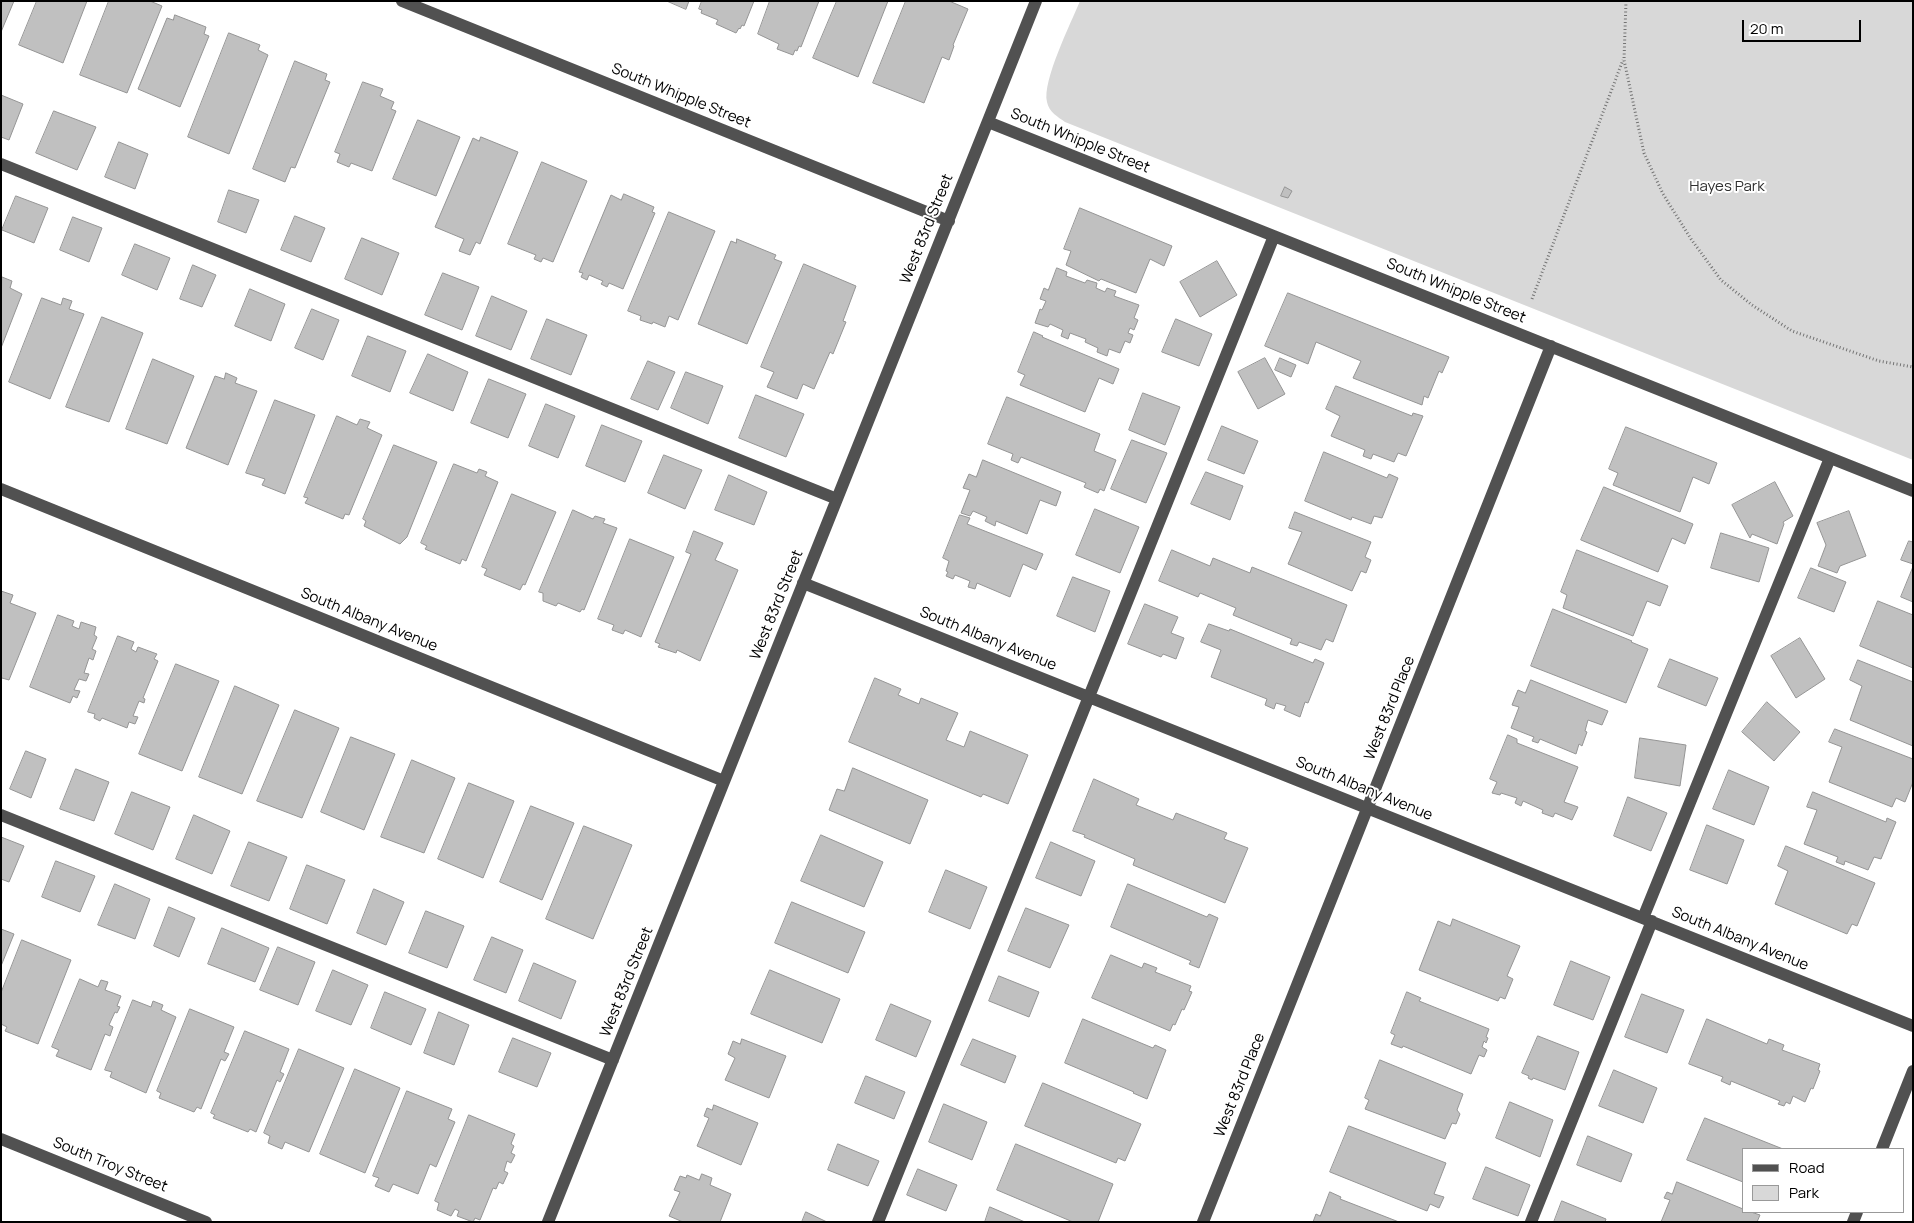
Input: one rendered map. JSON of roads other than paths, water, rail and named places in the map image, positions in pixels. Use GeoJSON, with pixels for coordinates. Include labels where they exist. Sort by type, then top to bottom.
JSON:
{"type":"FeatureCollection","features":[{"type":"Feature","properties":{"kind":"street","name":"South Whipple Street"},"geometry":{"type":"LineString","coordinates":[[402,1],[948,221]]}},
{"type":"Feature","properties":{"kind":"street","name":"West 83rd Street"},"geometry":{"type":"LineString","coordinates":[[548,1222],[1036,1]]}},
{"type":"Feature","properties":{"kind":"street","name":"South Whipple Street"},"geometry":{"type":"LineString","coordinates":[[988,122],[1913,491]]}},
{"type":"Feature","properties":{"kind":"street"},"geometry":{"type":"LineString","coordinates":[[1,164],[837,499]]}},
{"type":"Feature","properties":{"kind":"street"},"geometry":{"type":"LineString","coordinates":[[878,1222],[1274,236]]}},
{"type":"Feature","properties":{"kind":"street","name":"West 83rd Place"},"geometry":{"type":"LineString","coordinates":[[1203,1222],[1551,346]]}},
{"type":"Feature","properties":{"kind":"street"},"geometry":{"type":"LineString","coordinates":[[1531,1222],[1830,458]]}},
{"type":"Feature","properties":{"kind":"street","name":"South Albany Avenue"},"geometry":{"type":"LineString","coordinates":[[1,488],[724,781]]}},
{"type":"Feature","properties":{"kind":"street","name":"South Albany Avenue"},"geometry":{"type":"LineString","coordinates":[[804,583],[1913,1026]]}},
{"type":"Feature","properties":{"kind":"street"},"geometry":{"type":"LineString","coordinates":[[1,815],[613,1060]]}},
{"type":"Feature","properties":{"kind":"street"},"geometry":{"type":"LineString","coordinates":[[1882,1148],[1913,1071]]}},
{"type":"Feature","properties":{"kind":"street","name":"South Troy Street"},"geometry":{"type":"LineString","coordinates":[[1,1139],[206,1222]]}},
{"type":"Feature","properties":{"kind":"park label","name":"Hayes Park"},"geometry":{"type":"Point","coordinates":[1727,187]}}]}
